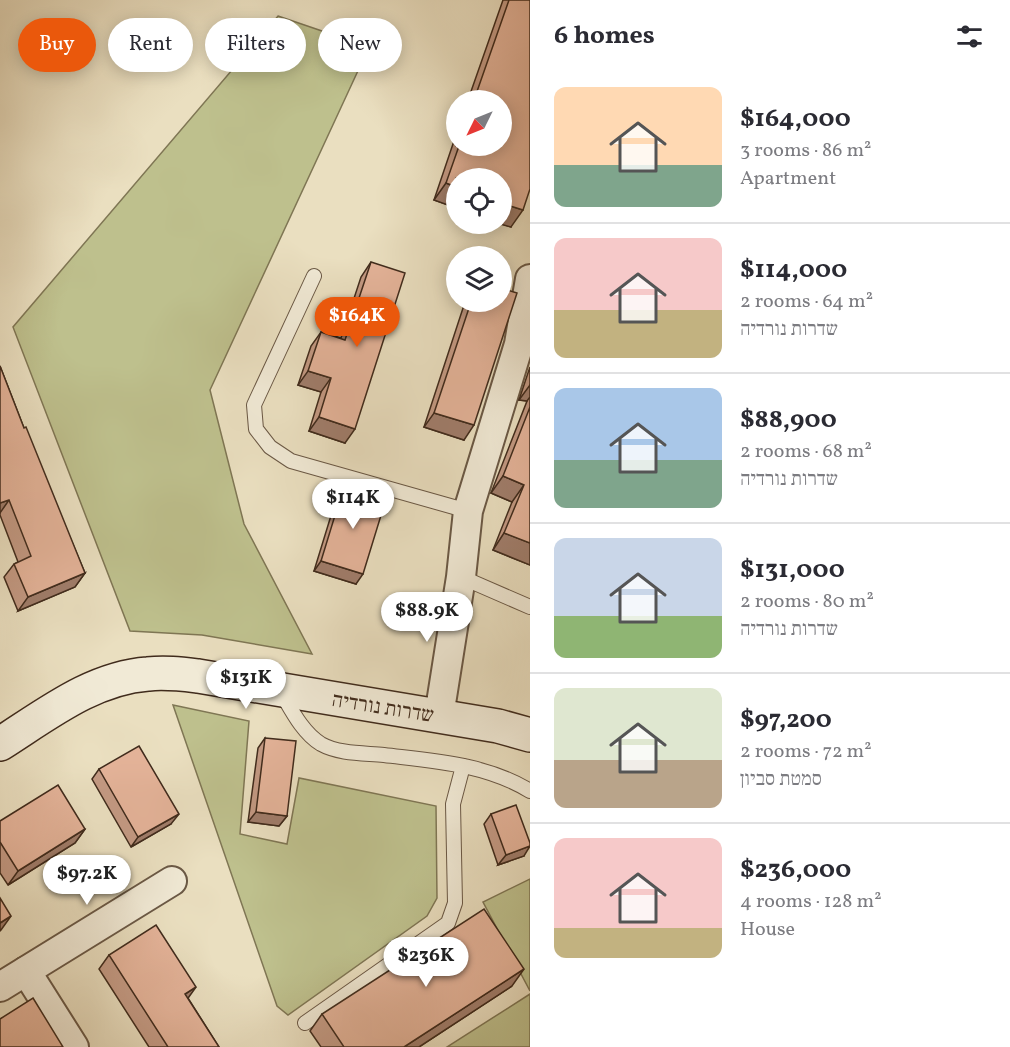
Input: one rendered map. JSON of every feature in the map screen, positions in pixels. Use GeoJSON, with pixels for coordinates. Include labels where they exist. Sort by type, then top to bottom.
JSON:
{"type":"FeatureCollection","features":[{"type":"Feature","properties":{"kind":"street"},"geometry":{"type":"LineString","coordinates":[[439,716],[461,577],[468,511],[519,344],[530,279]]}},
{"type":"Feature","properties":{"kind":"street","name":"שדרות נורדיה"},"geometry":{"type":"LineString","coordinates":[[0,744],[97,686],[126,677],[170,673],[498,726],[530,735]]}},
{"type":"Feature","properties":{"kind":"street","name":"שדרות נורדיה"},"geometry":{"type":"LineString","coordinates":[[498,726],[530,725]]}},
{"type":"Feature","properties":{"kind":"street"},"geometry":{"type":"LineString","coordinates":[[0,987],[172,881]]}},
{"type":"Feature","properties":{"kind":"street"},"geometry":{"type":"LineString","coordinates":[[26,971],[74,1047]]}},
{"type":"Feature","properties":{"kind":"lane"},"geometry":{"type":"LineString","coordinates":[[314,276],[254,405],[256,429],[270,447],[291,462],[468,511]]}},
{"type":"Feature","properties":{"kind":"lane"},"geometry":{"type":"LineString","coordinates":[[461,577],[530,607]]}},
{"type":"Feature","properties":{"kind":"lane"},"geometry":{"type":"LineString","coordinates":[[279,689],[303,727],[321,744],[340,751],[450,762],[491,773],[530,791]]}},
{"type":"Feature","properties":{"kind":"lane"},"geometry":{"type":"LineString","coordinates":[[305,1023],[448,923],[455,903],[453,804],[463,766]]}},
{"type":"Feature","properties":{"kind":"green space"},"geometry":{"type":"Polygon","coordinates":[[[306,26],[318,30],[318,72],[357,72],[210,390],[244,524],[312,654],[202,635],[130,631],[13,327],[230,72],[306,72],[306,26]]]}},
{"type":"Feature","properties":{"kind":"green space"},"geometry":{"type":"Polygon","coordinates":[[[173,705],[249,721],[240,834],[287,844],[299,778],[436,806],[437,898],[427,916],[288,1015],[277,1006],[173,705]]]}},
{"type":"Feature","properties":{"kind":"green space"},"geometry":{"type":"Polygon","coordinates":[[[530,879],[530,991],[483,902],[530,879]]]}},
{"type":"Feature","properties":{"kind":"green space"},"geometry":{"type":"Polygon","coordinates":[[[530,994],[530,1047],[447,1047],[530,994]]]}},
{"type":"Feature","properties":{"kind":"building"},"geometry":{"type":"Polygon","coordinates":[[[509,0],[530,0],[530,189],[523,210],[512,206],[512,168],[451,168],[455,156],[512,156],[512,90],[478,90],[509,0]]]}},
{"type":"Feature","properties":{"kind":"building"},"geometry":{"type":"Polygon","coordinates":[[[371,262],[405,273],[355,429],[319,417],[331,378],[308,371],[321,332],[345,340],[371,262]]]}},
{"type":"Feature","properties":{"kind":"building"},"geometry":{"type":"Polygon","coordinates":[[[512,291],[517,293],[512,308],[512,291]]]}},
{"type":"Feature","properties":{"kind":"building"},"geometry":{"type":"Polygon","coordinates":[[[468,312],[511,312],[474,425],[434,413],[468,312]]]}},
{"type":"Feature","properties":{"kind":"building"},"geometry":{"type":"Polygon","coordinates":[[[0,366],[85,573],[28,597],[14,564],[31,556],[9,500],[0,503],[0,366]]]}},
{"type":"Feature","properties":{"kind":"building"},"geometry":{"type":"Polygon","coordinates":[[[530,407],[530,543],[504,533],[524,485],[503,476],[530,407]]]}},
{"type":"Feature","properties":{"kind":"building"},"geometry":{"type":"Polygon","coordinates":[[[344,486],[386,499],[363,574],[321,561],[344,486]]]}},
{"type":"Feature","properties":{"kind":"building"},"geometry":{"type":"Polygon","coordinates":[[[265,738],[296,741],[287,816],[256,812],[265,738]]]}},
{"type":"Feature","properties":{"kind":"building"},"geometry":{"type":"Polygon","coordinates":[[[139,746],[179,814],[138,837],[99,769],[139,746]]]}},
{"type":"Feature","properties":{"kind":"building"},"geometry":{"type":"Polygon","coordinates":[[[58,785],[85,829],[18,871],[0,842],[0,821],[58,785]]]}},
{"type":"Feature","properties":{"kind":"building"},"geometry":{"type":"Polygon","coordinates":[[[516,805],[530,846],[506,855],[491,814],[516,805]]]}},
{"type":"Feature","properties":{"kind":"building"},"geometry":{"type":"Polygon","coordinates":[[[0,898],[11,916],[0,923],[0,898]]]}},
{"type":"Feature","properties":{"kind":"building"},"geometry":{"type":"Polygon","coordinates":[[[484,909],[524,969],[404,1047],[344,1047],[322,1014],[484,909]]]}},
{"type":"Feature","properties":{"kind":"building"},"geometry":{"type":"Polygon","coordinates":[[[156,925],[196,987],[185,994],[219,1047],[168,1047],[109,955],[156,925]]]}},
{"type":"Feature","properties":{"kind":"building"},"geometry":{"type":"Polygon","coordinates":[[[33,998],[63,1047],[0,1047],[0,1019],[33,998]]]}}]}
